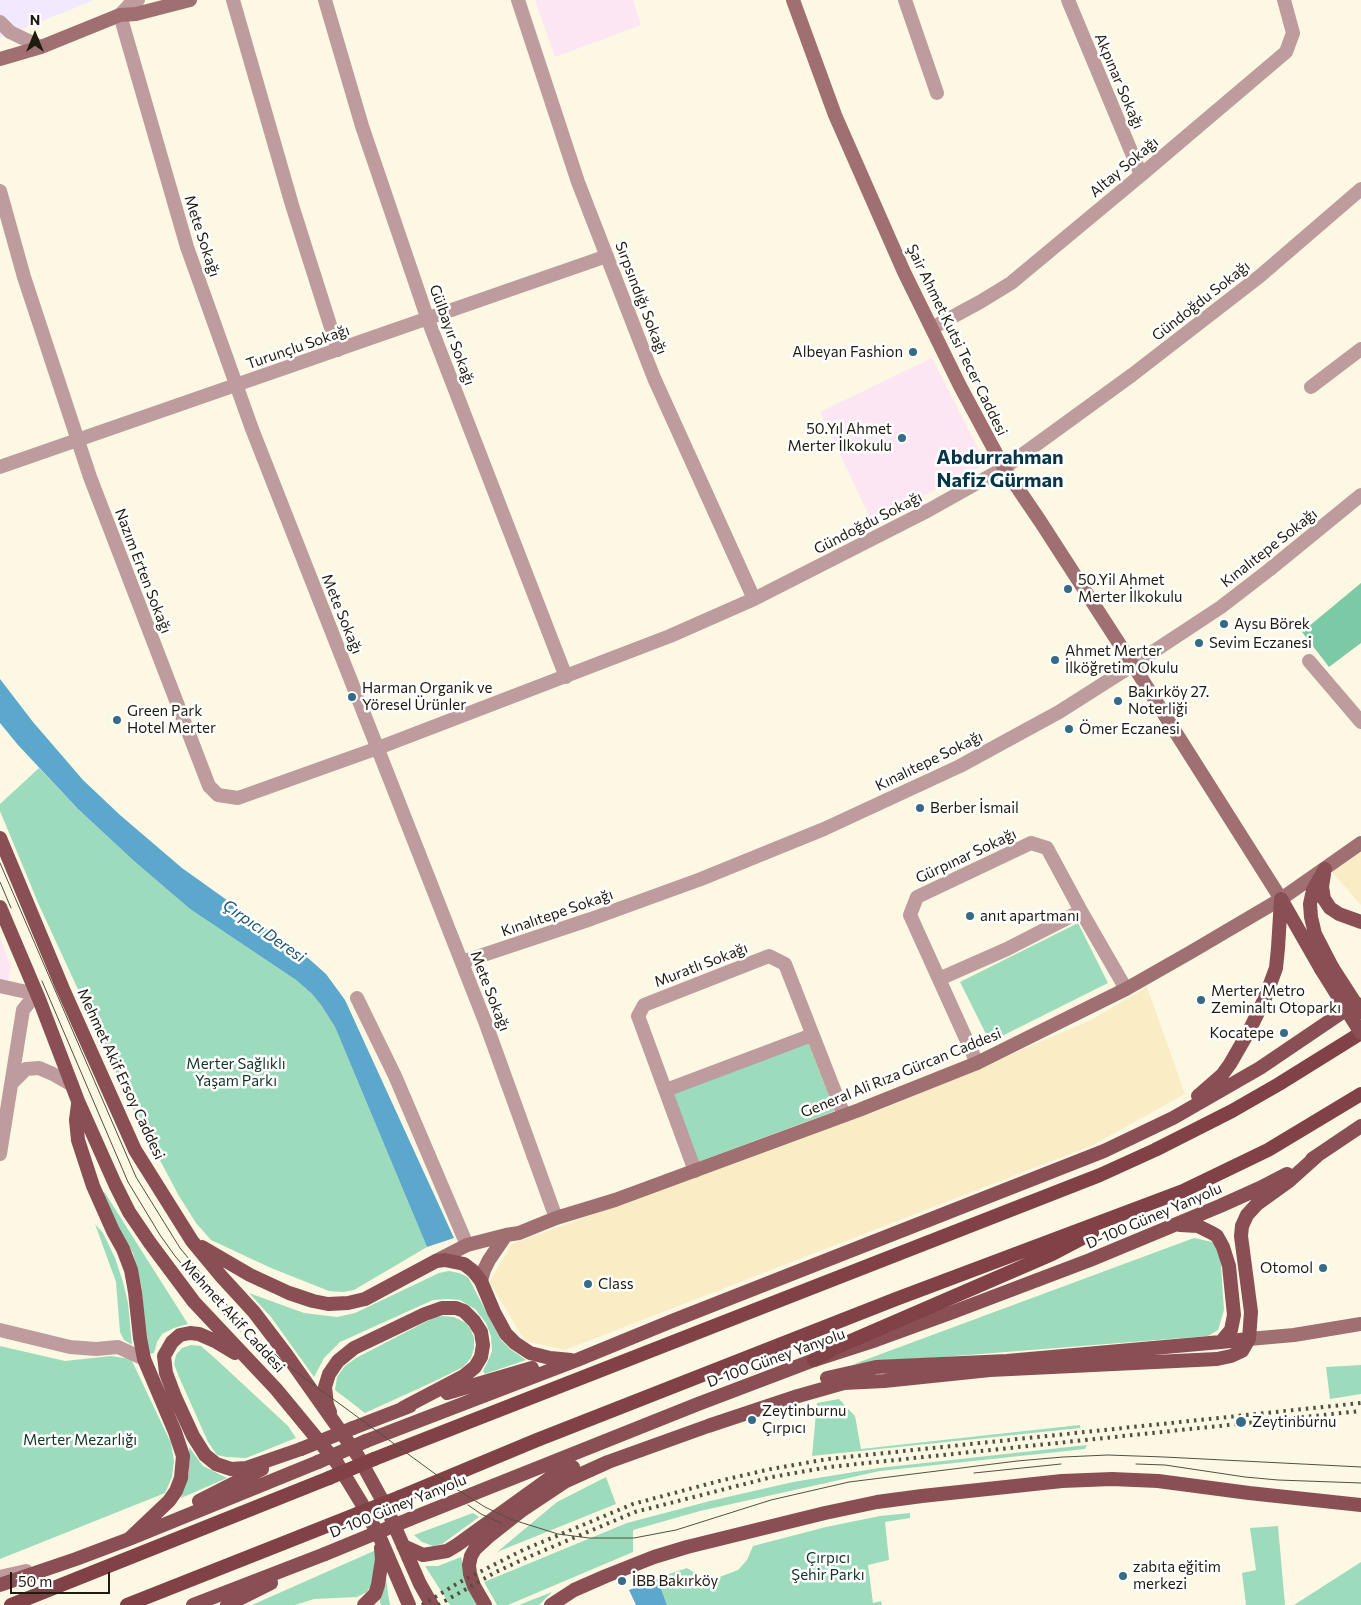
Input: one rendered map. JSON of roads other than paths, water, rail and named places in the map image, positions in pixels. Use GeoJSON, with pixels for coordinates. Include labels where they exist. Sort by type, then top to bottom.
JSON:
{"type":"FeatureCollection","features":[{"type":"Feature","properties":{"kind":"highway"},"geometry":{"type":"LineString","coordinates":[[12,1605],[374,1459],[1100,1175],[1232,1111],[1361,1033]]}},
{"type":"Feature","properties":{"kind":"highway"},"geometry":{"type":"LineString","coordinates":[[127,1605],[400,1497],[536,1440],[896,1299],[1183,1191],[1268,1150],[1361,1094]]}},
{"type":"Feature","properties":{"kind":"highway"},"geometry":{"type":"LineString","coordinates":[[814,1360],[837,1347],[1052,1254],[1086,1237],[1117,1217]]}},
{"type":"Feature","properties":{"kind":"main road"},"geometry":{"type":"LineString","coordinates":[[0,59],[41,47],[120,15],[136,14],[190,0]]}},
{"type":"Feature","properties":{"kind":"main road","name":"Şair Ahmet Kutsi Tecer Caddesi"},"geometry":{"type":"LineString","coordinates":[[793,0],[835,115],[904,272],[1004,468],[1133,665],[1281,899]]}},
{"type":"Feature","properties":{"kind":"main road","name":"Mehmet Akif Ersoy Caddesi"},"geometry":{"type":"LineString","coordinates":[[0,838],[63,989],[135,1150],[192,1241],[254,1312],[281,1347],[362,1464],[387,1509],[420,1584],[432,1605]]}},
{"type":"Feature","properties":{"kind":"main road","name":"General Ali Rıza Gürcan Caddesi"},"geometry":{"type":"LineString","coordinates":[[436,1261],[467,1245],[519,1233],[556,1218],[616,1200],[977,1063],[1126,989],[1281,899],[1361,843]]}},
{"type":"Feature","properties":{"kind":"main road"},"geometry":{"type":"LineString","coordinates":[[1325,869],[1322,887],[1324,899],[1330,908],[1339,914],[1361,922]]}},
{"type":"Feature","properties":{"kind":"main road"},"geometry":{"type":"LineString","coordinates":[[1325,869],[1313,890],[1310,904],[1311,917],[1327,968],[1361,1033]]}},
{"type":"Feature","properties":{"kind":"main road"},"geometry":{"type":"LineString","coordinates":[[1281,899],[1327,968],[1361,1012]]}},
{"type":"Feature","properties":{"kind":"main road"},"geometry":{"type":"LineString","coordinates":[[1174,1118],[1222,1075],[1249,1031],[1276,968],[1281,899]]}},
{"type":"Feature","properties":{"kind":"main road","name":"Mehmet Akif Caddesi"},"geometry":{"type":"LineString","coordinates":[[0,907],[39,999],[78,1101],[129,1212],[194,1302],[300,1417],[337,1463],[362,1504],[409,1605]]}},
{"type":"Feature","properties":{"kind":"main road"},"geometry":{"type":"LineString","coordinates":[[0,1585],[128,1539],[366,1441],[577,1360],[1104,1151],[1174,1118],[1260,1068],[1361,999]]}},
{"type":"Feature","properties":{"kind":"main road"},"geometry":{"type":"LineString","coordinates":[[78,1101],[76,1120],[78,1140],[93,1186],[131,1270],[144,1359],[180,1444],[183,1456],[182,1469],[176,1491],[169,1501],[128,1539]]}},
{"type":"Feature","properties":{"kind":"main road","name":"D-100 Güney Yanyolu"},"geometry":{"type":"LineString","coordinates":[[193,1605],[680,1411],[814,1360],[876,1340],[1090,1260],[1260,1188],[1318,1155],[1361,1126]]}},
{"type":"Feature","properties":{"kind":"main road"},"geometry":{"type":"LineString","coordinates":[[485,1605],[474,1586],[469,1565],[475,1549],[488,1537],[521,1511],[566,1480],[608,1462],[708,1426],[844,1383],[884,1381],[990,1370],[1217,1359],[1242,1351],[1249,1339],[1251,1312],[1241,1236],[1242,1226],[1247,1215],[1258,1204],[1289,1181],[1318,1155]]}},
{"type":"Feature","properties":{"kind":"main road"},"geometry":{"type":"LineString","coordinates":[[1177,1224],[1198,1226],[1217,1236],[1223,1247],[1229,1266],[1234,1315],[1231,1330],[1221,1342]]}},
{"type":"Feature","properties":{"kind":"main road"},"geometry":{"type":"LineString","coordinates":[[481,1282],[489,1260],[506,1235]]}},
{"type":"Feature","properties":{"kind":"main road"},"geometry":{"type":"LineString","coordinates":[[192,1241],[258,1279],[313,1302],[328,1304],[348,1303],[364,1299],[436,1261],[445,1260],[464,1264],[473,1271],[481,1282],[506,1334],[515,1343],[530,1353],[550,1358],[577,1360]]}},
{"type":"Feature","properties":{"kind":"main road"},"geometry":{"type":"LineString","coordinates":[[334,1424],[327,1405],[325,1388],[329,1374],[338,1361],[354,1348],[425,1314],[442,1308],[456,1308],[464,1311],[481,1332],[483,1345],[475,1367],[464,1376],[403,1408]]}},
{"type":"Feature","properties":{"kind":"main road"},"geometry":{"type":"LineString","coordinates":[[403,1546],[423,1555],[447,1551],[550,1478],[568,1469],[710,1416],[840,1374],[876,1367],[1008,1360],[1294,1335],[1361,1324]]}},
{"type":"Feature","properties":{"kind":"main road"},"geometry":{"type":"LineString","coordinates":[[249,1361],[199,1334],[190,1333],[180,1335],[172,1342],[164,1356],[166,1373],[175,1397],[205,1455],[216,1464],[231,1469],[246,1468],[301,1449],[403,1408],[464,1388],[529,1368],[577,1360]]}},
{"type":"Feature","properties":{"kind":"main road"},"geometry":{"type":"LineString","coordinates":[[174,1520],[198,1502],[301,1449]]}},
{"type":"Feature","properties":{"kind":"main road"},"geometry":{"type":"LineString","coordinates":[[551,1605],[574,1590],[606,1576],[654,1557],[687,1547],[758,1528],[826,1513],[877,1502],[922,1496],[1062,1481],[1112,1479],[1158,1481],[1361,1505]]}},
{"type":"Feature","properties":{"kind":"main road"},"geometry":{"type":"LineString","coordinates":[[364,1605],[375,1594],[378,1585],[382,1559],[380,1540]]}},
{"type":"Feature","properties":{"kind":"main road"},"geometry":{"type":"LineString","coordinates":[[227,1605],[325,1554]]}},
{"type":"Feature","properties":{"kind":"street"},"geometry":{"type":"LineString","coordinates":[[120,15],[133,1],[138,0]]}},
{"type":"Feature","properties":{"kind":"street"},"geometry":{"type":"LineString","coordinates":[[233,0],[292,205],[338,350]]}},
{"type":"Feature","properties":{"kind":"street","name":"Gülbayır Sokağı"},"geometry":{"type":"LineString","coordinates":[[325,0],[362,126],[428,320],[566,676]]}},
{"type":"Feature","properties":{"kind":"street","name":"Sırpsındığı Sokağı"},"geometry":{"type":"LineString","coordinates":[[518,0],[578,182],[654,378],[754,599]]}},
{"type":"Feature","properties":{"kind":"street"},"geometry":{"type":"LineString","coordinates":[[904,0],[937,93]]}},
{"type":"Feature","properties":{"kind":"street","name":"Akpınar Sokağı"},"geometry":{"type":"LineString","coordinates":[[1068,0],[1141,175]]}},
{"type":"Feature","properties":{"kind":"street","name":"Altay Sokağı"},"geometry":{"type":"LineString","coordinates":[[932,328],[1010,283],[1286,52],[1293,33],[1284,0]]}},
{"type":"Feature","properties":{"kind":"street","name":"Mete Sokağı"},"geometry":{"type":"LineString","coordinates":[[120,15],[187,247],[237,385],[462,962],[556,1218]]}},
{"type":"Feature","properties":{"kind":"street"},"geometry":{"type":"LineString","coordinates":[[0,22],[10,32],[41,47]]}},
{"type":"Feature","properties":{"kind":"street","name":"Gündoğdu Sokağı"},"geometry":{"type":"LineString","coordinates":[[378,748],[670,636],[754,599],[922,514],[1004,468],[1132,375],[1260,276],[1361,189]]}},
{"type":"Feature","properties":{"kind":"street","name":"Nazım Erten Sokağı"},"geometry":{"type":"LineString","coordinates":[[0,191],[24,277],[90,478],[209,786],[218,795],[238,798],[378,748]]}},
{"type":"Feature","properties":{"kind":"street","name":"Turunçlu Sokağı"},"geometry":{"type":"LineString","coordinates":[[0,467],[428,320],[607,256]]}},
{"type":"Feature","properties":{"kind":"street"},"geometry":{"type":"LineString","coordinates":[[1311,387],[1361,349]]}},
{"type":"Feature","properties":{"kind":"street","name":"Kınalıtepe Sokağı"},"geometry":{"type":"LineString","coordinates":[[462,962],[591,919],[701,879],[824,829],[960,766],[1059,712],[1220,607],[1269,570],[1361,495]]}},
{"type":"Feature","properties":{"kind":"street"},"geometry":{"type":"LineString","coordinates":[[1309,661],[1361,722]]}},
{"type":"Feature","properties":{"kind":"street","name":"Gürpınar Sokağı"},"geometry":{"type":"LineString","coordinates":[[977,1063],[910,915],[917,897],[1031,843],[1047,848],[1126,989]]}},
{"type":"Feature","properties":{"kind":"street"},"geometry":{"type":"LineString","coordinates":[[939,979],[1008,949],[1081,911]]}},
{"type":"Feature","properties":{"kind":"street","name":"Muratlı Sokağı"},"geometry":{"type":"LineString","coordinates":[[695,1171],[638,1016],[644,1005],[769,956],[785,964],[844,1115]]}},
{"type":"Feature","properties":{"kind":"street"},"geometry":{"type":"LineString","coordinates":[[0,986],[36,994],[23,1010],[0,1154]]}},
{"type":"Feature","properties":{"kind":"street"},"geometry":{"type":"LineString","coordinates":[[357,998],[395,1076],[467,1245]]}},
{"type":"Feature","properties":{"kind":"street"},"geometry":{"type":"LineString","coordinates":[[666,1090],[812,1034]]}},
{"type":"Feature","properties":{"kind":"street"},"geometry":{"type":"LineString","coordinates":[[12,1083],[26,1069],[39,1068],[72,1085]]}},
{"type":"Feature","properties":{"kind":"street"},"geometry":{"type":"LineString","coordinates":[[0,1330],[70,1347],[96,1349],[118,1347],[144,1359]]}},
{"type":"Feature","properties":{"kind":"street"},"geometry":{"type":"LineString","coordinates":[[0,1577],[76,1559]]}},
{"type":"Feature","properties":{"kind":"water","name":"Çırpıcı Deresi"},"geometry":{"type":"Polygon","coordinates":[[[0,679],[33,722],[83,780],[120,815],[182,868],[308,958],[326,974],[345,1000],[454,1238],[427,1247],[335,1027],[321,1005],[296,980],[190,909],[78,809],[0,723],[0,679]]]}},
{"type":"Feature","properties":{"kind":"water"},"geometry":{"type":"Polygon","coordinates":[[[657,1578],[667,1605],[636,1605],[629,1590],[657,1578]]]}},
{"type":"Feature","properties":{"kind":"tram line"},"geometry":{"type":"LineString","coordinates":[[0,863],[136,1177],[180,1248],[246,1328],[288,1366],[453,1487],[485,1507],[510,1519],[558,1534],[589,1538],[634,1538],[676,1530],[771,1500],[849,1482],[1063,1457],[1108,1455],[1361,1467]]}},
{"type":"Feature","properties":{"kind":"tram line"},"geometry":{"type":"LineString","coordinates":[[0,882],[11,908]]}},
{"type":"Feature","properties":{"kind":"tram line"},"geometry":{"type":"LineString","coordinates":[[42,981],[128,1182],[175,1256],[240,1331]]}},
{"type":"Feature","properties":{"kind":"tram line"},"geometry":{"type":"LineString","coordinates":[[974,1473],[1061,1464]]}},
{"type":"Feature","properties":{"kind":"tram line"},"geometry":{"type":"LineString","coordinates":[[1136,1464],[1165,1465],[1278,1480],[1361,1483]]}},
{"type":"Feature","properties":{"kind":"tram line"},"geometry":{"type":"LineString","coordinates":[[468,1505],[481,1514],[501,1523]]}},
{"type":"Feature","properties":{"kind":"railway"},"geometry":{"type":"LineString","coordinates":[[422,1605],[458,1583],[523,1550],[633,1504],[771,1469],[828,1459],[1361,1403]]}},
{"type":"Feature","properties":{"kind":"railway"},"geometry":{"type":"LineString","coordinates":[[438,1605],[496,1572],[635,1512],[772,1477],[829,1467],[1361,1411]]}},
{"type":"Feature","properties":{"kind":"place","name":"Albeyan Fashion"},"geometry":{"type":"Point","coordinates":[913,352]}},
{"type":"Feature","properties":{"kind":"place","name":"50.Yıl Ahmet Merter İlkokulu"},"geometry":{"type":"Point","coordinates":[902,438]}},
{"type":"Feature","properties":{"kind":"place","name":"50.Yil Ahmet Merter İlkokulu"},"geometry":{"type":"Point","coordinates":[1068,589]}},
{"type":"Feature","properties":{"kind":"place","name":"Aysu Börek"},"geometry":{"type":"Point","coordinates":[1224,624]}},
{"type":"Feature","properties":{"kind":"place","name":"Sevim Eczanesi"},"geometry":{"type":"Point","coordinates":[1199,643]}},
{"type":"Feature","properties":{"kind":"place","name":"Ahmet Merter İlköğretim Okulu"},"geometry":{"type":"Point","coordinates":[1055,660]}},
{"type":"Feature","properties":{"kind":"place","name":"Harman Organik ve Yöresel Ürünler"},"geometry":{"type":"Point","coordinates":[352,697]}},
{"type":"Feature","properties":{"kind":"place","name":"Bakırköy 27. Noterliği"},"geometry":{"type":"Point","coordinates":[1118,701]}},
{"type":"Feature","properties":{"kind":"place","name":"Green Park Hotel Merter"},"geometry":{"type":"Point","coordinates":[117,720]}},
{"type":"Feature","properties":{"kind":"place","name":"Ömer Eczanesi"},"geometry":{"type":"Point","coordinates":[1069,729]}},
{"type":"Feature","properties":{"kind":"place","name":"Berber İsmail"},"geometry":{"type":"Point","coordinates":[920,808]}},
{"type":"Feature","properties":{"kind":"place","name":"anıt apartmanı"},"geometry":{"type":"Point","coordinates":[970,916]}},
{"type":"Feature","properties":{"kind":"place","name":"Merter Metro Zeminaltı Otoparkı"},"geometry":{"type":"Point","coordinates":[1201,1000]}},
{"type":"Feature","properties":{"kind":"place","name":"Kocatepe"},"geometry":{"type":"Point","coordinates":[1284,1033]}},
{"type":"Feature","properties":{"kind":"place","name":"Otomol"},"geometry":{"type":"Point","coordinates":[1323,1268]}},
{"type":"Feature","properties":{"kind":"place","name":"Class"},"geometry":{"type":"Point","coordinates":[588,1284]}},
{"type":"Feature","properties":{"kind":"place","name":"Zeytinburnu Çırpıcı"},"geometry":{"type":"Point","coordinates":[752,1420]}},
{"type":"Feature","properties":{"kind":"place","name":"Zeytinburnu"},"geometry":{"type":"Point","coordinates":[1241,1422]}},
{"type":"Feature","properties":{"kind":"place","name":"zabıta eğitim merkezi"},"geometry":{"type":"Point","coordinates":[1123,1576]}},
{"type":"Feature","properties":{"kind":"place","name":"İBB Bakırköy"},"geometry":{"type":"Point","coordinates":[622,1581]}},
{"type":"Feature","properties":{"kind":"district","name":"Abdurrahman Nafiz Gürman"},"geometry":{"type":"Point","coordinates":[1000,468]}},
{"type":"Feature","properties":{"kind":"park label","name":"Merter Sağlıklı Yaşam Parkı"},"geometry":{"type":"Point","coordinates":[236,1072]}},
{"type":"Feature","properties":{"kind":"park label","name":"Merter Mezarlığı"},"geometry":{"type":"Point","coordinates":[80,1440]}},
{"type":"Feature","properties":{"kind":"park label","name":"Çırpıcı Şehir Parkı"},"geometry":{"type":"Point","coordinates":[828,1566]}}]}
